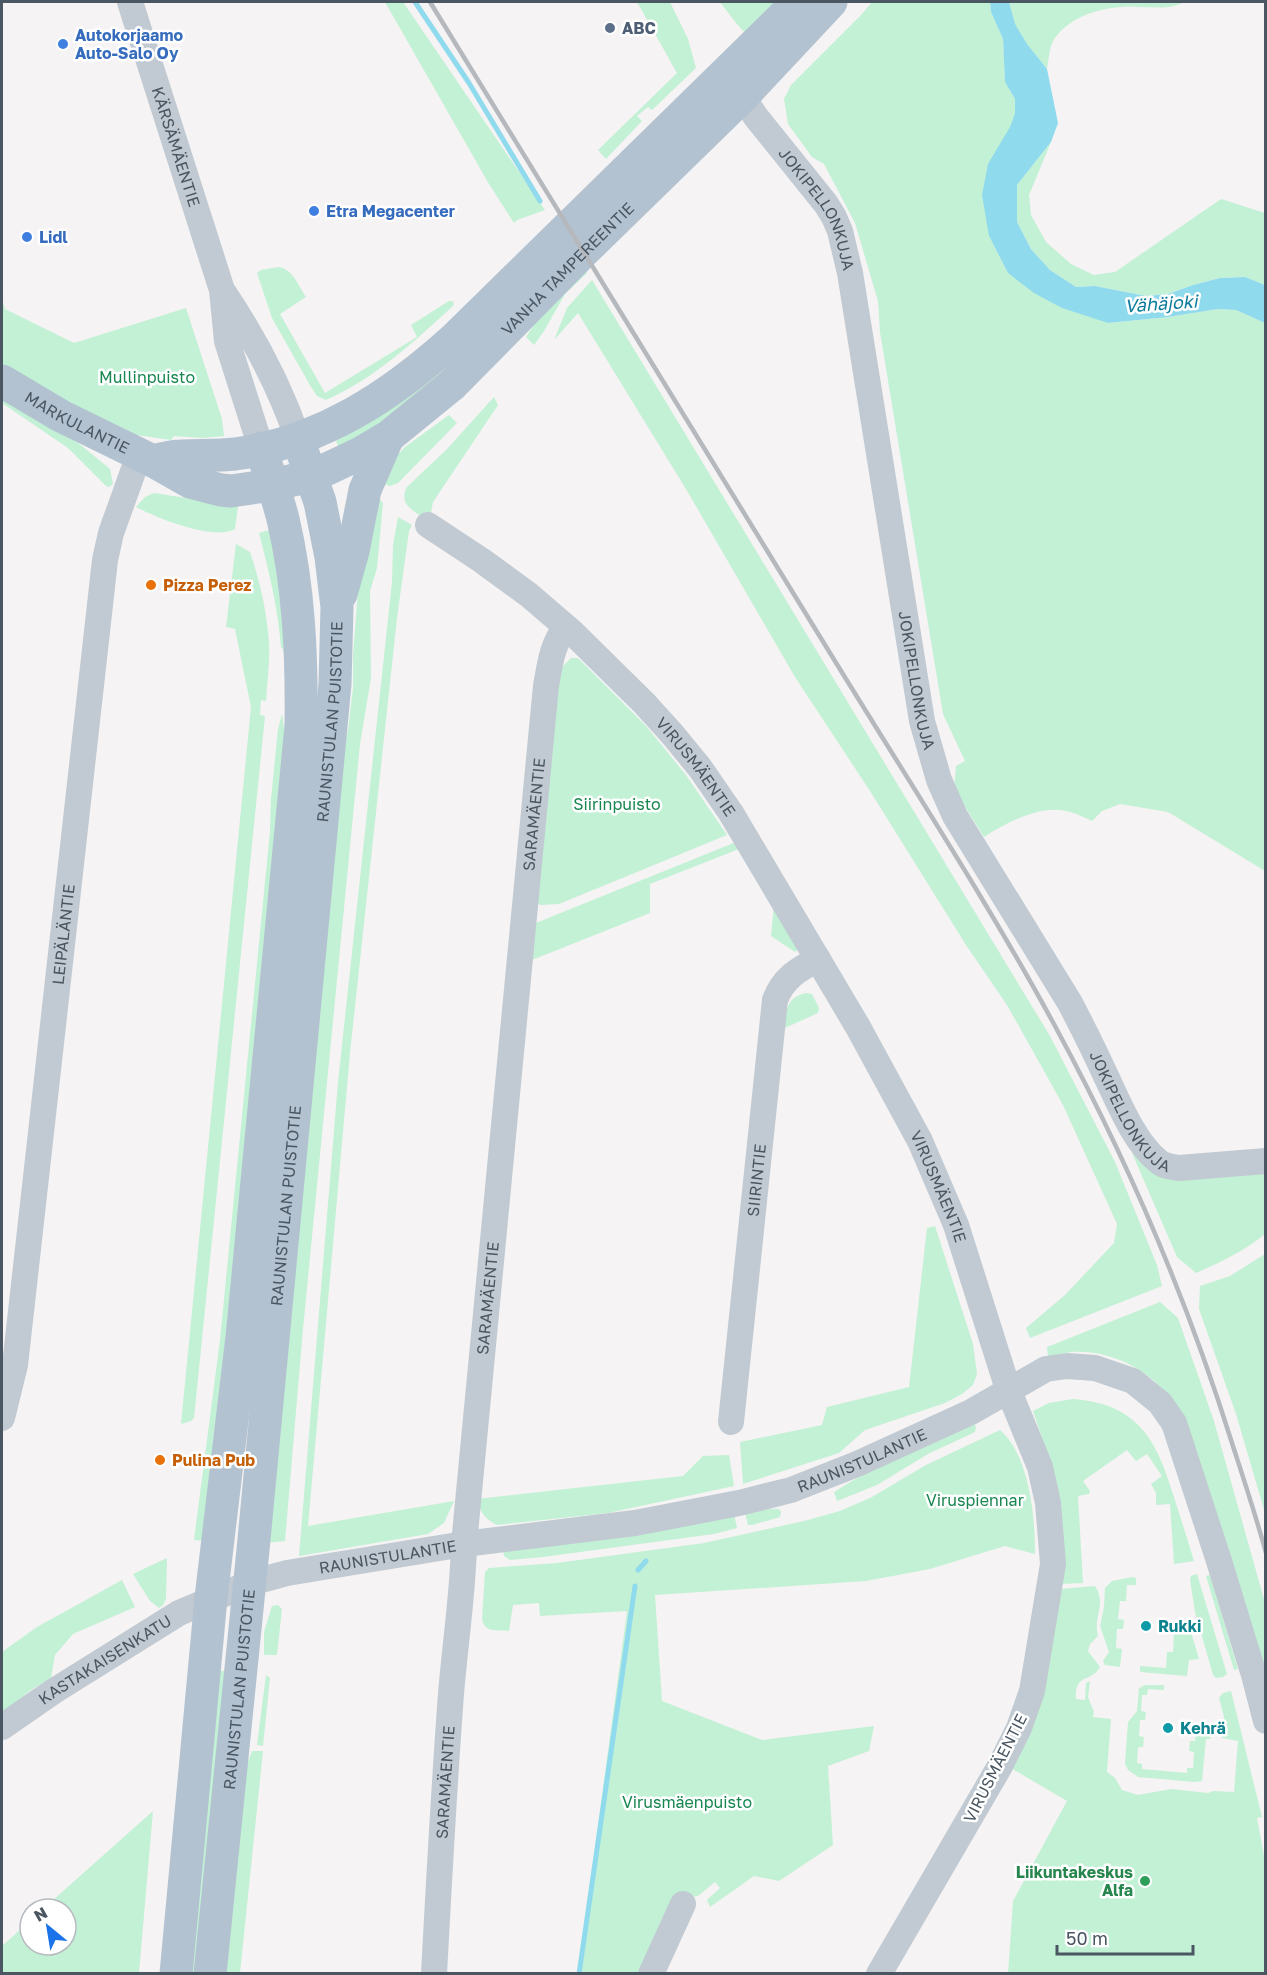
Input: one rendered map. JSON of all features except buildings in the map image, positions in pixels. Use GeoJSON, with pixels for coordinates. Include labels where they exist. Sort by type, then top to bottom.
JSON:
{"type":"FeatureCollection","features":[{"type":"Feature","properties":{"kind":"main road","name":"VANHA TAMPEREENTIE"},"geometry":{"type":"LineString","coordinates":[[272,485],[311,476],[359,454],[388,437],[452,384],[583,252],[735,84],[751,46],[798,2]]}},
{"type":"Feature","properties":{"kind":"main road","name":"VANHA TAMPEREENTIE"},"geometry":{"type":"LineString","coordinates":[[261,448],[298,439],[325,429],[367,405],[407,378],[437,354],[735,84],[831,2]]}},
{"type":"Feature","properties":{"kind":"main road","name":"MARKULANTIE"},"geometry":{"type":"LineString","coordinates":[[2,381],[61,416],[190,482],[221,490],[272,485]]}},
{"type":"Feature","properties":{"kind":"main road"},"geometry":{"type":"LineString","coordinates":[[337,607],[353,551],[365,490],[388,437]]}},
{"type":"Feature","properties":{"kind":"main road","name":"RAUNISTULAN PUISTOTIE"},"geometry":{"type":"LineString","coordinates":[[210,1974],[250,1583],[334,695],[337,607],[331,557],[322,512],[298,439]]}},
{"type":"Feature","properties":{"kind":"main road"},"geometry":{"type":"LineString","coordinates":[[146,458],[235,454],[261,448]]}},
{"type":"Feature","properties":{"kind":"main road","name":"RAUNISTULAN PUISTOTIE"},"geometry":{"type":"LineString","coordinates":[[177,1974],[211,1598],[242,1337],[301,726],[301,644],[298,616],[282,518],[261,448]]}},
{"type":"Feature","properties":{"kind":"street","name":"KÄRSÄMÄENTIE"},"geometry":{"type":"LineString","coordinates":[[130,2],[222,290],[227,341],[261,448]]}},
{"type":"Feature","properties":{"kind":"street","name":"JOKIPELLONKUJA"},"geometry":{"type":"LineString","coordinates":[[735,84],[826,204],[840,231],[850,273],[922,721],[939,780],[955,816],[1070,1003],[1137,1137],[1158,1161],[1179,1168],[1266,1161]]}},
{"type":"Feature","properties":{"kind":"street","name":"KÄRSÄMÄENTIE"},"geometry":{"type":"LineString","coordinates":[[222,290],[250,333],[286,404],[298,439]]}},
{"type":"Feature","properties":{"kind":"street","name":"LEIPÄLÄNTIE"},"geometry":{"type":"LineString","coordinates":[[2,1418],[15,1365],[105,560],[111,533],[146,458]]}},
{"type":"Feature","properties":{"kind":"street","name":"VIRUSMÄENTIE"},"geometry":{"type":"LineString","coordinates":[[428,525],[529,595],[566,627],[645,704],[700,768],[730,813],[818,959],[920,1141],[956,1225],[1008,1389],[1040,1467],[1048,1503],[1053,1564],[1032,1691],[1019,1728],[1000,1766],[879,1974]]}},
{"type":"Feature","properties":{"kind":"street","name":"SARAMÄENTIE"},"geometry":{"type":"LineString","coordinates":[[434,1974],[452,1685],[463,1585],[464,1544],[546,686],[554,645],[566,627]]}},
{"type":"Feature","properties":{"kind":"street","name":"SIIRINTIE"},"geometry":{"type":"LineString","coordinates":[[731,1422],[775,1000],[778,990],[795,971],[818,959]]}},
{"type":"Feature","properties":{"kind":"street","name":"RAUNISTULANTIE"},"geometry":{"type":"LineString","coordinates":[[211,1598],[250,1583],[287,1573],[464,1544],[634,1523],[739,1503],[790,1490],[857,1464],[970,1412],[1046,1369],[1082,1366],[1122,1376],[1146,1390],[1160,1403],[1174,1423],[1266,1721]]}},
{"type":"Feature","properties":{"kind":"street","name":"KASTAKAISENKATU"},"geometry":{"type":"LineString","coordinates":[[2,1727],[54,1691],[153,1629],[179,1613],[211,1598]]}},
{"type":"Feature","properties":{"kind":"street"},"geometry":{"type":"LineString","coordinates":[[651,1974],[683,1904]]}},
{"type":"Feature","properties":{"kind":"green space"},"geometry":{"type":"Polygon","coordinates":[[[385,2],[403,2],[545,210],[514,223],[489,184],[385,2]]]}},
{"type":"Feature","properties":{"kind":"green space"},"geometry":{"type":"Polygon","coordinates":[[[637,2],[670,2],[688,39],[696,68],[652,110],[648,107],[637,116],[642,121],[606,159],[598,150],[677,73],[637,2]]]}},
{"type":"Feature","properties":{"kind":"green space"},"geometry":{"type":"Polygon","coordinates":[[[720,2],[774,2],[779,10],[749,37],[720,2]]]}},
{"type":"Feature","properties":{"kind":"green space"},"geometry":{"type":"Polygon","coordinates":[[[872,2],[990,2],[991,12],[1003,39],[1005,81],[1015,99],[1015,113],[1010,127],[989,236],[1008,273],[1108,323],[1218,309],[1236,310],[1265,323],[1265,871],[1168,812],[1120,804],[1102,811],[1092,821],[1059,810],[1036,812],[1013,821],[984,837],[954,789],[956,766],[965,761],[943,714],[880,332],[878,301],[855,223],[824,164],[812,157],[788,124],[784,99],[791,85],[872,2]]]}},
{"type":"Feature","properties":{"kind":"green space"},"geometry":{"type":"Polygon","coordinates":[[[1009,2],[1184,2],[1179,5],[1156,8],[1115,7],[1092,12],[1071,22],[1053,41],[1047,69],[1017,30],[1009,2]]]}},
{"type":"Feature","properties":{"kind":"green space"},"geometry":{"type":"Polygon","coordinates":[[[1051,142],[1029,195],[1031,215],[1046,242],[1071,264],[1094,275],[1115,272],[1221,199],[1265,213],[1265,285],[1245,277],[1220,278],[1167,294],[1146,296],[1095,286],[1076,287],[1050,270],[1031,249],[1017,222],[1017,185],[1051,142]]]}},
{"type":"Feature","properties":{"kind":"green space"},"geometry":{"type":"Polygon","coordinates":[[[582,266],[587,273],[565,294],[534,345],[526,337],[549,302],[582,266]]]}},
{"type":"Feature","properties":{"kind":"green space"},"geometry":{"type":"Polygon","coordinates":[[[278,267],[291,274],[306,297],[280,314],[325,393],[417,337],[411,325],[449,301],[453,301],[454,305],[409,345],[377,370],[326,400],[317,396],[311,387],[272,318],[257,273],[278,267]]]}},
{"type":"Feature","properties":{"kind":"green space"},"geometry":{"type":"Polygon","coordinates":[[[592,280],[1050,1036],[1115,1162],[1157,1265],[1162,1286],[1030,1338],[1026,1328],[1065,1295],[1114,1243],[1117,1224],[1063,1105],[1007,1005],[966,945],[870,791],[795,677],[686,489],[578,313],[554,340],[567,308],[592,280]]]}},
{"type":"Feature","properties":{"kind":"green space","name":"Mullinpuisto"},"geometry":{"type":"Polygon","coordinates":[[[2,298],[5,309],[74,343],[186,308],[222,419],[224,436],[203,438],[174,436],[171,440],[130,434],[2,367],[2,298]]]}},
{"type":"Feature","properties":{"kind":"green space"},"geometry":{"type":"Polygon","coordinates":[[[456,357],[421,397],[340,450],[336,441],[358,428],[456,357]]]}},
{"type":"Feature","properties":{"kind":"green space"},"geometry":{"type":"Polygon","coordinates":[[[2,395],[54,426],[82,446],[110,469],[113,484],[106,486],[68,448],[2,403],[2,395]]]}},
{"type":"Feature","properties":{"kind":"green space"},"geometry":{"type":"Polygon","coordinates":[[[494,397],[498,405],[433,502],[431,513],[422,517],[405,501],[407,487],[447,449],[494,397]]]}},
{"type":"Feature","properties":{"kind":"green space"},"geometry":{"type":"Polygon","coordinates":[[[449,415],[457,423],[398,483],[390,486],[378,482],[389,464],[405,447],[449,415]]]}},
{"type":"Feature","properties":{"kind":"green space"},"geometry":{"type":"Polygon","coordinates":[[[154,493],[238,506],[235,529],[213,532],[185,527],[136,507],[145,497],[154,493]]]}},
{"type":"Feature","properties":{"kind":"green space"},"geometry":{"type":"Polygon","coordinates":[[[378,497],[383,503],[377,568],[370,591],[371,678],[360,744],[303,1329],[285,1541],[266,1543],[338,774],[348,730],[353,688],[358,591],[378,497]]]}},
{"type":"Feature","properties":{"kind":"green space"},"geometry":{"type":"Polygon","coordinates":[[[398,517],[412,525],[409,531],[397,618],[350,1053],[308,1526],[454,1501],[444,1523],[428,1534],[299,1556],[338,1082],[392,582],[393,545],[398,517]]]}},
{"type":"Feature","properties":{"kind":"green space"},"geometry":{"type":"Polygon","coordinates":[[[273,529],[280,560],[284,650],[281,647],[270,576],[259,533],[273,529]]]}},
{"type":"Feature","properties":{"kind":"green space"},"geometry":{"type":"Polygon","coordinates":[[[236,544],[250,552],[257,575],[267,620],[269,665],[266,701],[261,700],[260,715],[265,716],[194,1418],[181,1424],[251,707],[235,629],[226,627],[236,544]]]}},
{"type":"Feature","properties":{"kind":"green space","name":"Siirinpuisto"},"geometry":{"type":"Polygon","coordinates":[[[571,658],[578,658],[646,726],[686,775],[727,835],[559,904],[540,905],[535,902],[560,669],[571,658]]]}},
{"type":"Feature","properties":{"kind":"green space"},"geometry":{"type":"Polygon","coordinates":[[[282,714],[286,742],[205,1541],[194,1540],[220,1340],[270,831],[271,799],[278,729],[282,714]]]}},
{"type":"Feature","properties":{"kind":"green space"},"geometry":{"type":"Polygon","coordinates":[[[736,842],[739,849],[650,884],[650,913],[527,962],[536,923],[736,842]]]}},
{"type":"Feature","properties":{"kind":"green space"},"geometry":{"type":"Polygon","coordinates":[[[774,904],[798,949],[795,952],[771,936],[774,904]]]}},
{"type":"Feature","properties":{"kind":"green space"},"geometry":{"type":"Polygon","coordinates":[[[806,993],[812,994],[819,1008],[818,1013],[785,1028],[788,1006],[791,1001],[806,993]]]}},
{"type":"Feature","properties":{"kind":"green space"},"geometry":{"type":"Polygon","coordinates":[[[1132,1153],[1265,1166],[1265,1234],[1232,1256],[1196,1273],[1177,1257],[1132,1153]]]}},
{"type":"Feature","properties":{"kind":"green space"},"geometry":{"type":"Polygon","coordinates":[[[935,1226],[973,1344],[977,1374],[973,1385],[945,1403],[865,1430],[839,1453],[743,1484],[740,1442],[822,1425],[827,1407],[909,1387],[927,1228],[935,1226]]]}},
{"type":"Feature","properties":{"kind":"green space"},"geometry":{"type":"Polygon","coordinates":[[[1265,1254],[1265,1513],[1236,1414],[1199,1309],[1200,1286],[1230,1276],[1265,1254]]]}},
{"type":"Feature","properties":{"kind":"green space"},"geometry":{"type":"Polygon","coordinates":[[[1160,1302],[1178,1318],[1214,1421],[1265,1603],[1265,1693],[1178,1408],[1158,1384],[1118,1359],[1087,1352],[1071,1352],[1048,1357],[1047,1347],[1160,1302]]]}},
{"type":"Feature","properties":{"kind":"green space"},"geometry":{"type":"Polygon","coordinates":[[[1073,1399],[1095,1402],[1113,1408],[1128,1416],[1141,1427],[1159,1456],[1194,1561],[1174,1564],[1170,1504],[1156,1505],[1156,1493],[1151,1484],[1162,1476],[1147,1454],[1136,1461],[1127,1450],[1083,1481],[1090,1491],[1089,1494],[1078,1496],[1083,1583],[1059,1584],[1047,1453],[1033,1411],[1049,1403],[1073,1399]]]}},
{"type":"Feature","properties":{"kind":"green space"},"geometry":{"type":"Polygon","coordinates":[[[972,1420],[976,1427],[975,1432],[928,1454],[877,1485],[837,1501],[834,1492],[867,1472],[972,1420]]]}},
{"type":"Feature","properties":{"kind":"green space"},"geometry":{"type":"Polygon","coordinates":[[[1000,1430],[1018,1455],[1029,1488],[1034,1523],[1035,1554],[1005,1546],[930,1569],[866,1581],[655,1595],[662,1701],[762,1740],[874,1726],[869,1751],[828,1766],[833,1845],[779,1881],[754,1876],[710,1907],[707,1900],[720,1888],[715,1882],[698,1896],[693,1897],[646,1973],[578,1973],[627,1611],[540,1616],[539,1603],[513,1605],[509,1631],[488,1629],[482,1619],[485,1572],[489,1568],[557,1563],[704,1543],[804,1521],[840,1511],[872,1497],[926,1465],[1000,1430]]]}},
{"type":"Feature","properties":{"kind":"green space"},"geometry":{"type":"Polygon","coordinates":[[[729,1455],[734,1486],[608,1513],[497,1525],[484,1515],[477,1499],[683,1476],[703,1456],[729,1455]]]}},
{"type":"Feature","properties":{"kind":"green space"},"geometry":{"type":"Polygon","coordinates":[[[779,1509],[780,1517],[748,1525],[745,1512],[779,1509]]]}},
{"type":"Feature","properties":{"kind":"green space"},"geometry":{"type":"Polygon","coordinates":[[[734,1514],[737,1528],[714,1534],[543,1557],[510,1560],[504,1556],[503,1550],[734,1514]]]}},
{"type":"Feature","properties":{"kind":"green space"},"geometry":{"type":"Polygon","coordinates":[[[167,1558],[166,1599],[159,1608],[150,1601],[133,1574],[167,1558]]]}},
{"type":"Feature","properties":{"kind":"green space"},"geometry":{"type":"Polygon","coordinates":[[[1197,1574],[1227,1674],[1223,1677],[1216,1678],[1213,1675],[1195,1612],[1190,1580],[1191,1576],[1197,1574]]]}},
{"type":"Feature","properties":{"kind":"green space"},"geometry":{"type":"Polygon","coordinates":[[[1210,1575],[1238,1669],[1234,1670],[1206,1576],[1210,1575]]]}},
{"type":"Feature","properties":{"kind":"green space"},"geometry":{"type":"Polygon","coordinates":[[[1136,1578],[1136,1585],[1127,1585],[1126,1601],[1120,1601],[1118,1619],[1124,1620],[1123,1629],[1117,1629],[1116,1648],[1122,1649],[1120,1667],[1105,1665],[1103,1661],[1109,1652],[1100,1626],[1105,1588],[1112,1581],[1136,1578]]]}},
{"type":"Feature","properties":{"kind":"green space"},"geometry":{"type":"Polygon","coordinates":[[[122,1580],[135,1607],[73,1634],[55,1655],[51,1678],[31,1690],[2,1714],[2,1652],[37,1627],[122,1580]]]}},
{"type":"Feature","properties":{"kind":"green space","name":"Liikuntakeskus Alfa"},"geometry":{"type":"Polygon","coordinates":[[[1095,1586],[1100,1599],[1098,1636],[1090,1644],[1088,1651],[1100,1667],[1080,1682],[1076,1691],[1076,1699],[1085,1700],[1086,1683],[1090,1681],[1088,1697],[1094,1712],[1093,1717],[1111,1719],[1107,1772],[1115,1778],[1122,1790],[1138,1795],[1171,1789],[1208,1793],[1213,1791],[1234,1792],[1238,1741],[1222,1738],[1224,1717],[1219,1698],[1223,1693],[1231,1691],[1262,1817],[1257,1818],[1265,1861],[1265,1973],[1008,1974],[1013,1901],[1067,1801],[1009,1767],[1059,1589],[1095,1586]]]}},
{"type":"Feature","properties":{"kind":"green space"},"geometry":{"type":"Polygon","coordinates":[[[278,1605],[282,1609],[277,1655],[264,1655],[264,1632],[272,1606],[278,1605]]]}},
{"type":"Feature","properties":{"kind":"green space"},"geometry":{"type":"Polygon","coordinates":[[[1189,1625],[1199,1659],[1189,1660],[1187,1676],[1140,1672],[1140,1666],[1166,1668],[1167,1652],[1173,1652],[1174,1634],[1168,1633],[1169,1629],[1187,1631],[1189,1625]]]}},
{"type":"Feature","properties":{"kind":"green space"},"geometry":{"type":"Polygon","coordinates":[[[215,1669],[231,1673],[198,1973],[187,1974],[215,1669]]]}},
{"type":"Feature","properties":{"kind":"green space"},"geometry":{"type":"Polygon","coordinates":[[[266,1675],[270,1678],[263,1746],[257,1745],[266,1675]]]}},
{"type":"Feature","properties":{"kind":"green space"},"geometry":{"type":"Polygon","coordinates":[[[1145,1685],[1164,1685],[1164,1690],[1148,1689],[1147,1695],[1142,1695],[1141,1711],[1146,1712],[1145,1720],[1140,1720],[1139,1736],[1144,1737],[1143,1747],[1138,1747],[1137,1763],[1142,1764],[1142,1769],[1187,1773],[1187,1768],[1193,1768],[1194,1752],[1189,1751],[1190,1741],[1195,1741],[1196,1732],[1211,1734],[1210,1739],[1206,1739],[1202,1781],[1138,1777],[1128,1770],[1125,1764],[1128,1722],[1137,1711],[1139,1688],[1145,1685]]]}},
{"type":"Feature","properties":{"kind":"green space"},"geometry":{"type":"Polygon","coordinates":[[[252,1751],[263,1751],[240,1973],[221,1974],[241,1780],[252,1751]]]}},
{"type":"Feature","properties":{"kind":"green space"},"geometry":{"type":"Polygon","coordinates":[[[153,1811],[139,1973],[2,1973],[2,1946],[18,1932],[18,1957],[78,1957],[78,1897],[56,1897],[153,1811]]]}},
{"type":"Feature","properties":{"kind":"water","name":"Vähäjoki"},"geometry":{"type":"Polygon","coordinates":[[[990,2],[1009,2],[1015,24],[1027,44],[1047,69],[1058,123],[1051,142],[1017,185],[1017,222],[1031,249],[1050,270],[1076,287],[1095,286],[1146,296],[1168,294],[1220,278],[1245,277],[1265,285],[1265,323],[1236,310],[1218,309],[1108,323],[1062,308],[1034,293],[1008,273],[989,236],[982,195],[988,164],[1010,127],[1015,113],[1015,99],[1005,82],[1003,39],[991,12],[990,2]]]}},
{"type":"Feature","properties":{"kind":"waterway"},"geometry":{"type":"LineString","coordinates":[[415,2],[469,83],[540,201]]}},
{"type":"Feature","properties":{"kind":"waterway"},"geometry":{"type":"LineString","coordinates":[[638,1570],[646,1561]]}},
{"type":"Feature","properties":{"kind":"waterway"},"geometry":{"type":"LineString","coordinates":[[579,1974],[635,1586]]}},
{"type":"Feature","properties":{"kind":"railway"},"geometry":{"type":"LineString","coordinates":[[430,2],[974,885],[1055,1026],[1107,1127],[1154,1230],[1214,1389],[1266,1553]]}},
{"type":"Feature","properties":{"kind":"place","name":"ABC"},"geometry":{"type":"Point","coordinates":[610,28]}},
{"type":"Feature","properties":{"kind":"place","name":"Autokorjaamo Auto-Salo Oy"},"geometry":{"type":"Point","coordinates":[63,44]}},
{"type":"Feature","properties":{"kind":"place","name":"Etra Megacenter"},"geometry":{"type":"Point","coordinates":[314,211]}},
{"type":"Feature","properties":{"kind":"place","name":"Lidl"},"geometry":{"type":"Point","coordinates":[27,237]}},
{"type":"Feature","properties":{"kind":"place","name":"Pizza Perez"},"geometry":{"type":"Point","coordinates":[151,585]}},
{"type":"Feature","properties":{"kind":"place","name":"Pulina Pub"},"geometry":{"type":"Point","coordinates":[160,1460]}},
{"type":"Feature","properties":{"kind":"place","name":"Rukki"},"geometry":{"type":"Point","coordinates":[1146,1626]}},
{"type":"Feature","properties":{"kind":"place","name":"Kehrä"},"geometry":{"type":"Point","coordinates":[1168,1728]}},
{"type":"Feature","properties":{"kind":"place","name":"Liikuntakeskus Alfa"},"geometry":{"type":"Point","coordinates":[1145,1881]}},
{"type":"Feature","properties":{"kind":"park label","name":"Viruspiennar"},"geometry":{"type":"Point","coordinates":[975,1500]}},
{"type":"Feature","properties":{"kind":"park label","name":"Virusmäenpuisto"},"geometry":{"type":"Point","coordinates":[687,1802]}}]}
